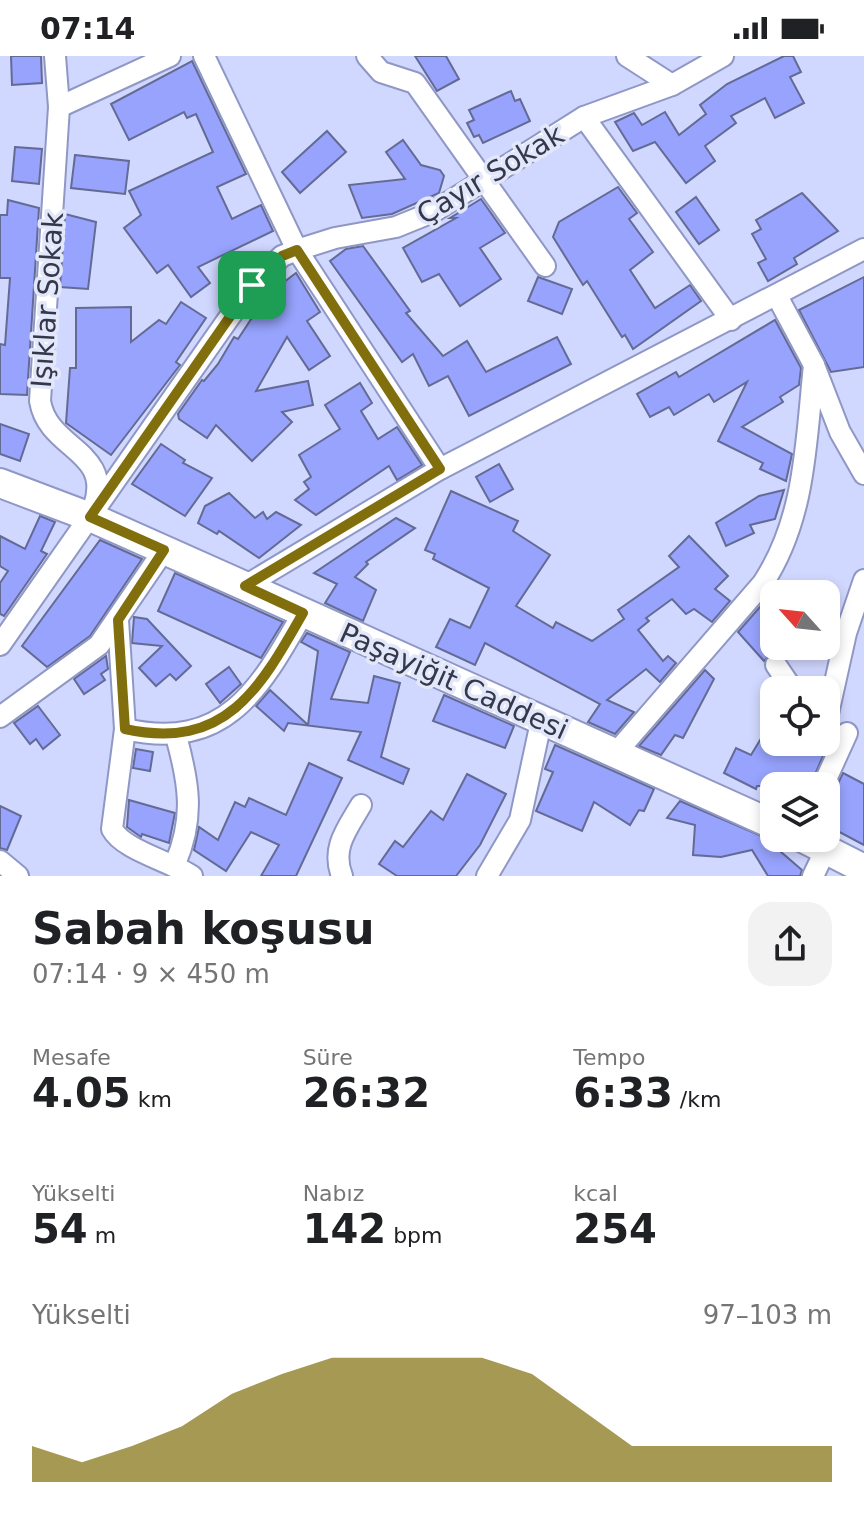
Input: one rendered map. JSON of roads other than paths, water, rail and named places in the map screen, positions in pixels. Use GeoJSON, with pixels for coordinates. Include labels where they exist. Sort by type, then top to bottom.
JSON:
{"type":"FeatureCollection","features":[{"type":"Feature","properties":{"kind":"main road","name":"Paşayiğit Caddesi"},"geometry":{"type":"LineString","coordinates":[[0,483],[90,517],[760,819]]}},
{"type":"Feature","properties":{"kind":"main road"},"geometry":{"type":"LineString","coordinates":[[831,852],[864,869]]}},
{"type":"Feature","properties":{"kind":"street","name":"Işıklar Sokak"},"geometry":{"type":"LineString","coordinates":[[55,56],[59,107],[40,401],[54,431],[95,468],[99,487],[90,517]]}},
{"type":"Feature","properties":{"kind":"street"},"geometry":{"type":"LineString","coordinates":[[59,107],[170,56]]}},
{"type":"Feature","properties":{"kind":"street"},"geometry":{"type":"LineString","coordinates":[[204,56],[297,250],[440,469]]}},
{"type":"Feature","properties":{"kind":"street"},"geometry":{"type":"LineString","coordinates":[[367,56],[381,72],[415,83],[545,266]]}},
{"type":"Feature","properties":{"kind":"street"},"geometry":{"type":"LineString","coordinates":[[627,56],[672,85]]}},
{"type":"Feature","properties":{"kind":"street","name":"Çayır Sokak"},"geometry":{"type":"LineString","coordinates":[[0,645],[252,285],[282,256],[335,238],[412,222],[486,180],[584,117],[672,85],[723,56]]}},
{"type":"Feature","properties":{"kind":"street"},"geometry":{"type":"LineString","coordinates":[[584,117],[731,320]]}},
{"type":"Feature","properties":{"kind":"street"},"geometry":{"type":"LineString","coordinates":[[245,586],[440,469],[864,249]]}},
{"type":"Feature","properties":{"kind":"street"},"geometry":{"type":"LineString","coordinates":[[777,296],[814,365],[840,432],[864,474]]}},
{"type":"Feature","properties":{"kind":"street"},"geometry":{"type":"LineString","coordinates":[[615,754],[763,583],[780,557],[798,501],[814,365]]}},
{"type":"Feature","properties":{"kind":"street"},"geometry":{"type":"LineString","coordinates":[[0,717],[88,655],[118,620],[164,550]]}},
{"type":"Feature","properties":{"kind":"street"},"geometry":{"type":"LineString","coordinates":[[836,676],[864,580]]}},
{"type":"Feature","properties":{"kind":"street"},"geometry":{"type":"LineString","coordinates":[[125,729],[176,736],[214,722],[245,700],[272,667],[303,613]]}},
{"type":"Feature","properties":{"kind":"street"},"geometry":{"type":"LineString","coordinates":[[118,620],[125,729],[112,829],[125,843],[183,870],[190,807],[188,780],[176,736]]}},
{"type":"Feature","properties":{"kind":"street"},"geometry":{"type":"LineString","coordinates":[[776,665],[783,676]]}},
{"type":"Feature","properties":{"kind":"street"},"geometry":{"type":"LineString","coordinates":[[487,876],[520,820],[541,722]]}},
{"type":"Feature","properties":{"kind":"street"},"geometry":{"type":"LineString","coordinates":[[832,772],[855,736]]}},
{"type":"Feature","properties":{"kind":"street"},"geometry":{"type":"LineString","coordinates":[[342,876],[337,856],[338,844],[361,805]]}},
{"type":"Feature","properties":{"kind":"street"},"geometry":{"type":"LineString","coordinates":[[813,876],[814,852]]}},
{"type":"Feature","properties":{"kind":"street"},"geometry":{"type":"LineString","coordinates":[[0,861],[18,876]]}}]}
